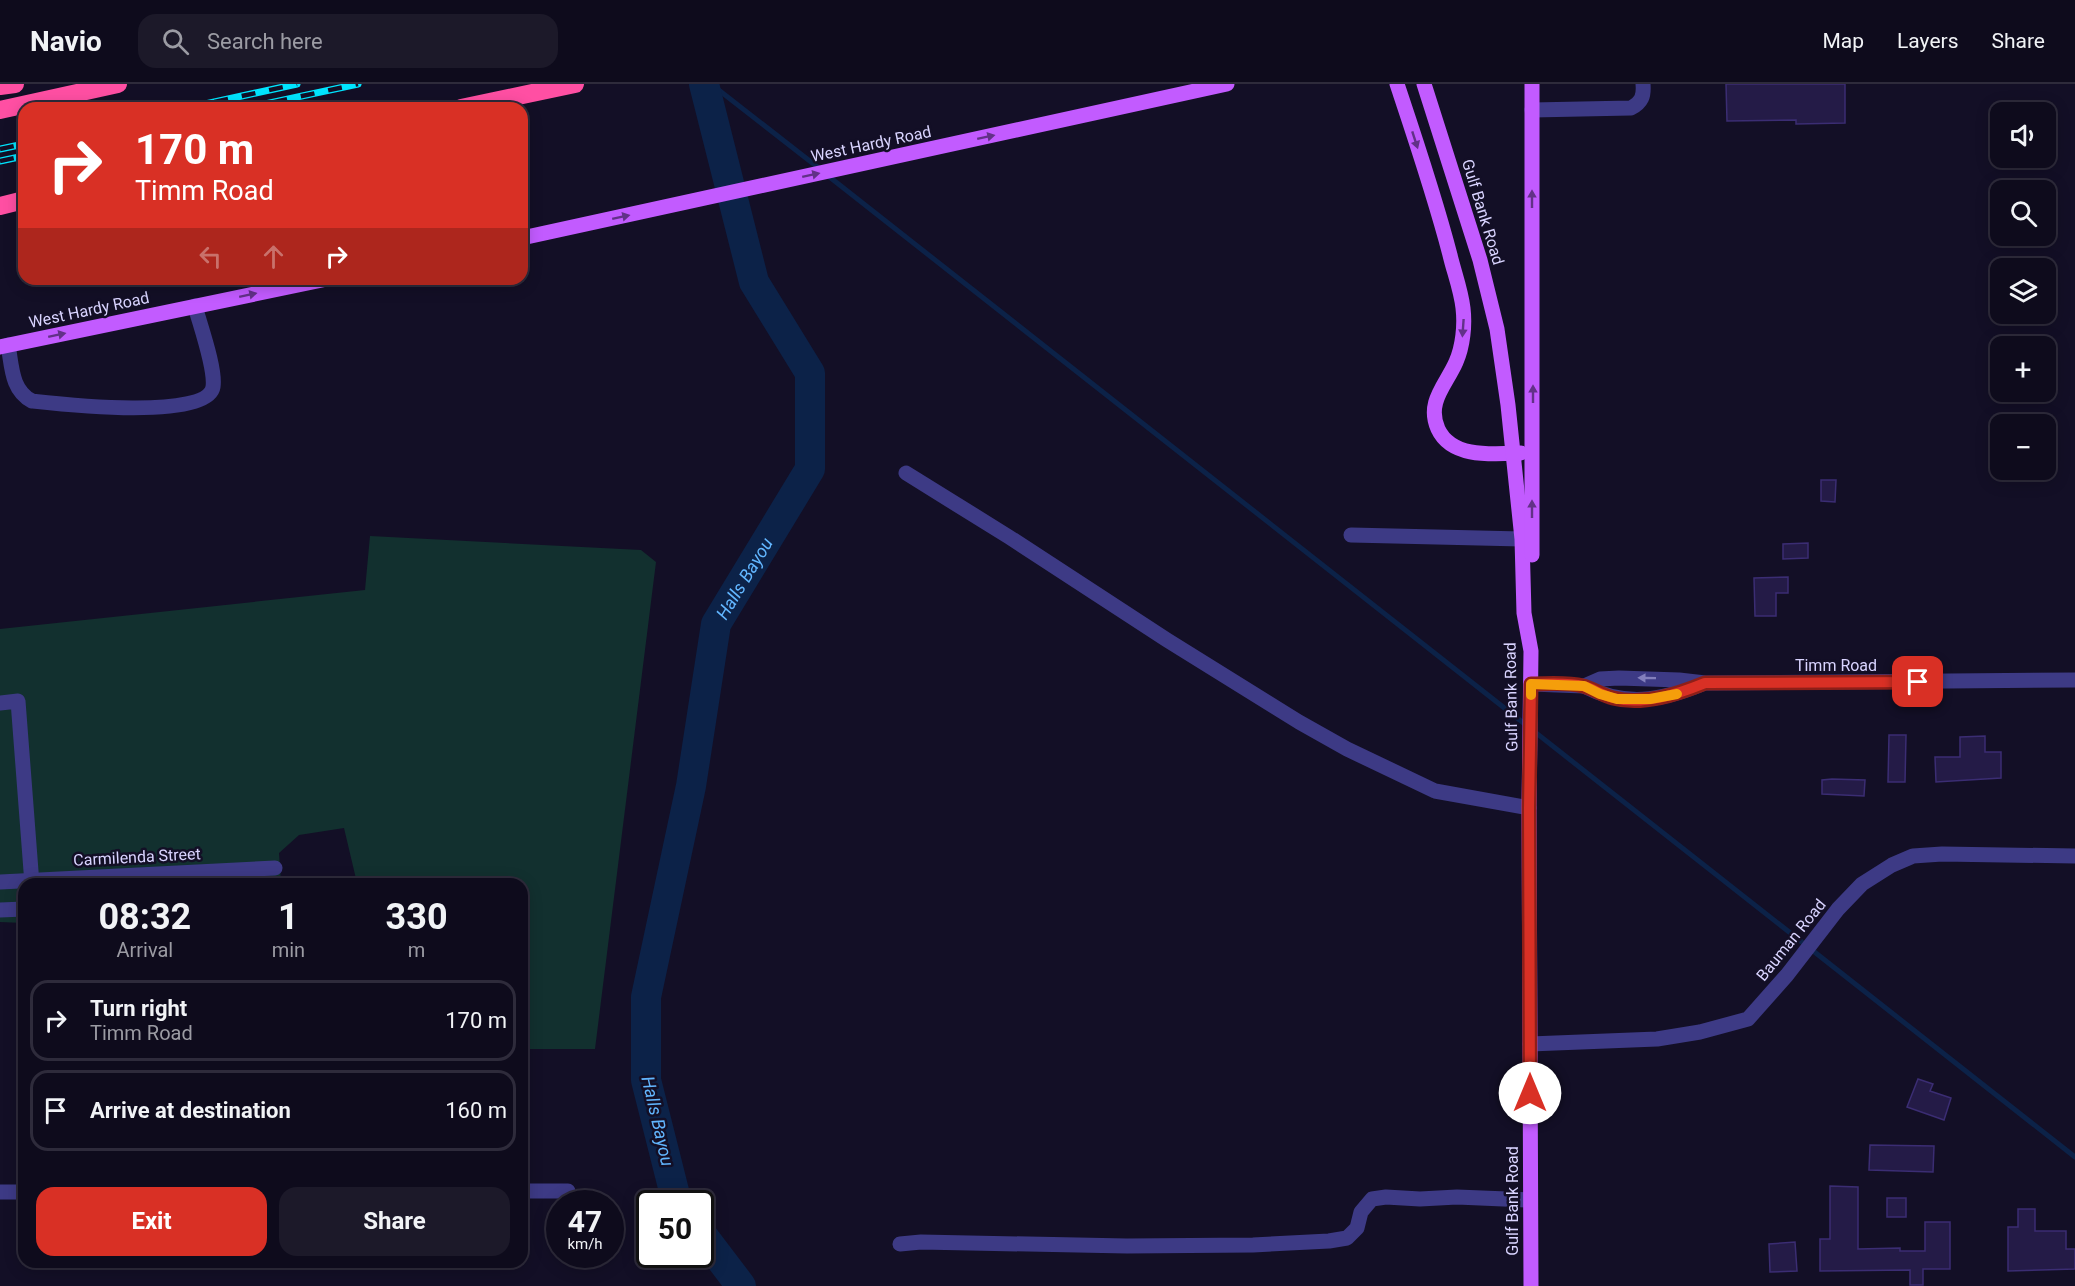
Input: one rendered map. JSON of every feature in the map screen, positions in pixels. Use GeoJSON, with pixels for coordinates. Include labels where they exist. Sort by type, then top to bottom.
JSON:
{"type":"FeatureCollection","features":[{"type":"Feature","properties":{"kind":"highway"},"geometry":{"type":"LineString","coordinates":[[0,86],[15,84]]}},
{"type":"Feature","properties":{"kind":"highway"},"geometry":{"type":"LineString","coordinates":[[36,102],[118,84]]}},
{"type":"Feature","properties":{"kind":"highway"},"geometry":{"type":"LineString","coordinates":[[490,102],[575,84]]}},
{"type":"Feature","properties":{"kind":"highway"},"geometry":{"type":"LineString","coordinates":[[0,110],[18,106]]}},
{"type":"Feature","properties":{"kind":"highway"},"geometry":{"type":"LineString","coordinates":[[0,206],[18,202]]}},
{"type":"Feature","properties":{"kind":"main road","name":"West Hardy Road"},"geometry":{"type":"LineString","coordinates":[[528,237],[1227,84]]}},
{"type":"Feature","properties":{"kind":"main road"},"geometry":{"type":"LineString","coordinates":[[1397,84],[1440,217],[1463,307],[1463,328],[1456,362],[1434,400],[1438,430],[1458,448],[1483,454],[1533,452]]}},
{"type":"Feature","properties":{"kind":"main road"},"geometry":{"type":"LineString","coordinates":[[1406,110],[1410,93],[1422,84]]}},
{"type":"Feature","properties":{"kind":"main road","name":"Gulf Bank Road"},"geometry":{"type":"LineString","coordinates":[[1422,84],[1480,260],[1497,329],[1508,405],[1522,539],[1524,614],[1531,651],[1529,782],[1531,1286]]}},
{"type":"Feature","properties":{"kind":"main road"},"geometry":{"type":"LineString","coordinates":[[1520,84],[1532,97],[1531,651]]}},
{"type":"Feature","properties":{"kind":"main road","name":"West Hardy Road"},"geometry":{"type":"LineString","coordinates":[[4,346],[298,285]]}},
{"type":"Feature","properties":{"kind":"street"},"geometry":{"type":"LineString","coordinates":[[1532,97],[1630,108],[1638,104],[1644,95],[1643,84]]}},
{"type":"Feature","properties":{"kind":"street"},"geometry":{"type":"LineString","coordinates":[[4,346],[15,385],[23,397],[32,401],[104,408],[159,408],[189,403],[205,399],[213,388],[212,374],[195,306]]}},
{"type":"Feature","properties":{"kind":"street"},"geometry":{"type":"LineString","coordinates":[[906,473],[1167,640],[1347,749],[1435,791],[1529,808]]}},
{"type":"Feature","properties":{"kind":"street"},"geometry":{"type":"LineString","coordinates":[[1351,535],[1522,539]]}},
{"type":"Feature","properties":{"kind":"street","name":"Timm Road"},"geometry":{"type":"LineString","coordinates":[[1531,692],[1584,686],[1600,679],[1619,678],[1670,679],[1705,683],[2075,680]]}},
{"type":"Feature","properties":{"kind":"street","name":"Timm Road"},"geometry":{"type":"LineString","coordinates":[[1584,686],[1617,699],[1650,699],[1677,694],[1705,683]]}},
{"type":"Feature","properties":{"kind":"street"},"geometry":{"type":"LineString","coordinates":[[0,703],[18,701],[32,878]]}},
{"type":"Feature","properties":{"kind":"street","name":"Bauman Road"},"geometry":{"type":"LineString","coordinates":[[1530,1044],[1657,1039],[1700,1032],[1748,1018],[1787,975],[1838,909],[1862,884],[1892,865],[1913,856],[1942,854],[2075,856]]}},
{"type":"Feature","properties":{"kind":"street","name":"Carmilenda Street"},"geometry":{"type":"LineString","coordinates":[[101,878],[275,868]]}},
{"type":"Feature","properties":{"kind":"street","name":"Carmilenda Street"},"geometry":{"type":"LineString","coordinates":[[0,882],[18,882]]}},
{"type":"Feature","properties":{"kind":"street"},"geometry":{"type":"LineString","coordinates":[[0,910],[18,909]]}},
{"type":"Feature","properties":{"kind":"street"},"geometry":{"type":"LineString","coordinates":[[528,1191],[546,1191]]}},
{"type":"Feature","properties":{"kind":"street"},"geometry":{"type":"LineString","coordinates":[[0,1192],[18,1192]]}},
{"type":"Feature","properties":{"kind":"street"},"geometry":{"type":"LineString","coordinates":[[900,1244],[921,1242],[1127,1246],[1253,1245],[1329,1241],[1347,1238],[1357,1227],[1361,1212],[1372,1199],[1457,1197],[1529,1200]]}},
{"type":"Feature","properties":{"kind":"green space"},"geometry":{"type":"Polygon","coordinates":[[[370,536],[641,550],[656,562],[595,1049],[528,1049],[528,878],[356,878],[344,828],[299,835],[279,853],[281,878],[18,878],[18,923],[0,922],[0,629],[365,590],[370,536]]]}},
{"type":"Feature","properties":{"kind":"building"},"geometry":{"type":"Polygon","coordinates":[[[1726,84],[1845,84],[1845,123],[1796,124],[1796,120],[1727,121],[1726,84]]]}},
{"type":"Feature","properties":{"kind":"building"},"geometry":{"type":"Polygon","coordinates":[[[1821,480],[1836,480],[1835,502],[1821,501],[1821,480]]]}},
{"type":"Feature","properties":{"kind":"building"},"geometry":{"type":"Polygon","coordinates":[[[1808,543],[1808,558],[1783,559],[1783,544],[1808,543]]]}},
{"type":"Feature","properties":{"kind":"building"},"geometry":{"type":"Polygon","coordinates":[[[1788,577],[1788,593],[1776,593],[1776,616],[1755,616],[1754,578],[1788,577]]]}},
{"type":"Feature","properties":{"kind":"building"},"geometry":{"type":"Polygon","coordinates":[[[1889,735],[1906,735],[1905,782],[1888,782],[1889,735]]]}},
{"type":"Feature","properties":{"kind":"building"},"geometry":{"type":"Polygon","coordinates":[[[1985,736],[1985,752],[2001,752],[2001,778],[1936,782],[1935,757],[1960,757],[1960,737],[1985,736]]]}},
{"type":"Feature","properties":{"kind":"building"},"geometry":{"type":"Polygon","coordinates":[[[1822,780],[1865,780],[1864,796],[1822,794],[1822,780]]]}},
{"type":"Feature","properties":{"kind":"building"},"geometry":{"type":"Polygon","coordinates":[[[1918,1079],[1933,1084],[1930,1091],[1951,1098],[1944,1120],[1907,1107],[1918,1079]]]}},
{"type":"Feature","properties":{"kind":"building"},"geometry":{"type":"Polygon","coordinates":[[[1870,1145],[1934,1146],[1933,1172],[1869,1170],[1870,1145]]]}},
{"type":"Feature","properties":{"kind":"building"},"geometry":{"type":"Polygon","coordinates":[[[1830,1186],[1858,1187],[1858,1249],[1900,1248],[1900,1251],[1925,1251],[1925,1222],[1950,1222],[1950,1269],[1923,1269],[1923,1285],[1910,1285],[1910,1270],[1820,1271],[1820,1239],[1830,1239],[1830,1186]]]}},
{"type":"Feature","properties":{"kind":"building"},"geometry":{"type":"Polygon","coordinates":[[[1887,1198],[1906,1198],[1906,1217],[1887,1217],[1887,1198]]]}},
{"type":"Feature","properties":{"kind":"building"},"geometry":{"type":"Polygon","coordinates":[[[2018,1209],[2035,1209],[2035,1231],[2066,1231],[2066,1249],[2075,1249],[2075,1269],[2008,1271],[2008,1227],[2018,1227],[2018,1209]]]}},
{"type":"Feature","properties":{"kind":"building"},"geometry":{"type":"Polygon","coordinates":[[[1795,1242],[1797,1271],[1770,1272],[1769,1244],[1795,1242]]]}},
{"type":"Feature","properties":{"kind":"waterway","name":"Halls Bayou"},"geometry":{"type":"LineString","coordinates":[[674,1190],[646,1080],[646,997],[691,786],[716,624],[810,469],[810,373],[754,282],[704,84]]}},
{"type":"Feature","properties":{"kind":"waterway"},"geometry":{"type":"LineString","coordinates":[[711,84],[820,169]]}},
{"type":"Feature","properties":{"kind":"waterway"},"geometry":{"type":"LineString","coordinates":[[827,175],[2075,1157]]}},
{"type":"Feature","properties":{"kind":"waterway","name":"Halls Bayou"},"geometry":{"type":"LineString","coordinates":[[714,1250],[741,1286]]}},
{"type":"Feature","properties":{"kind":"railway"},"geometry":{"type":"LineString","coordinates":[[214,102],[297,84]]}},
{"type":"Feature","properties":{"kind":"railway"},"geometry":{"type":"LineString","coordinates":[[274,102],[358,84]]}},
{"type":"Feature","properties":{"kind":"railway"},"geometry":{"type":"LineString","coordinates":[[0,149],[18,145]]}},
{"type":"Feature","properties":{"kind":"railway"},"geometry":{"type":"LineString","coordinates":[[0,161],[18,157]]}},
{"type":"Feature","properties":{"kind":"slow traffic"},"geometry":{"type":"LineString","coordinates":[[1531,695],[1531,684],[1584,686],[1617,699],[1650,699],[1677,694]]}},
{"type":"Feature","properties":{"kind":"route"},"geometry":{"type":"LineString","coordinates":[[1530,1093],[1531,684],[1584,686],[1617,699],[1650,699],[1677,694],[1705,683],[1918,682]]}}]}
